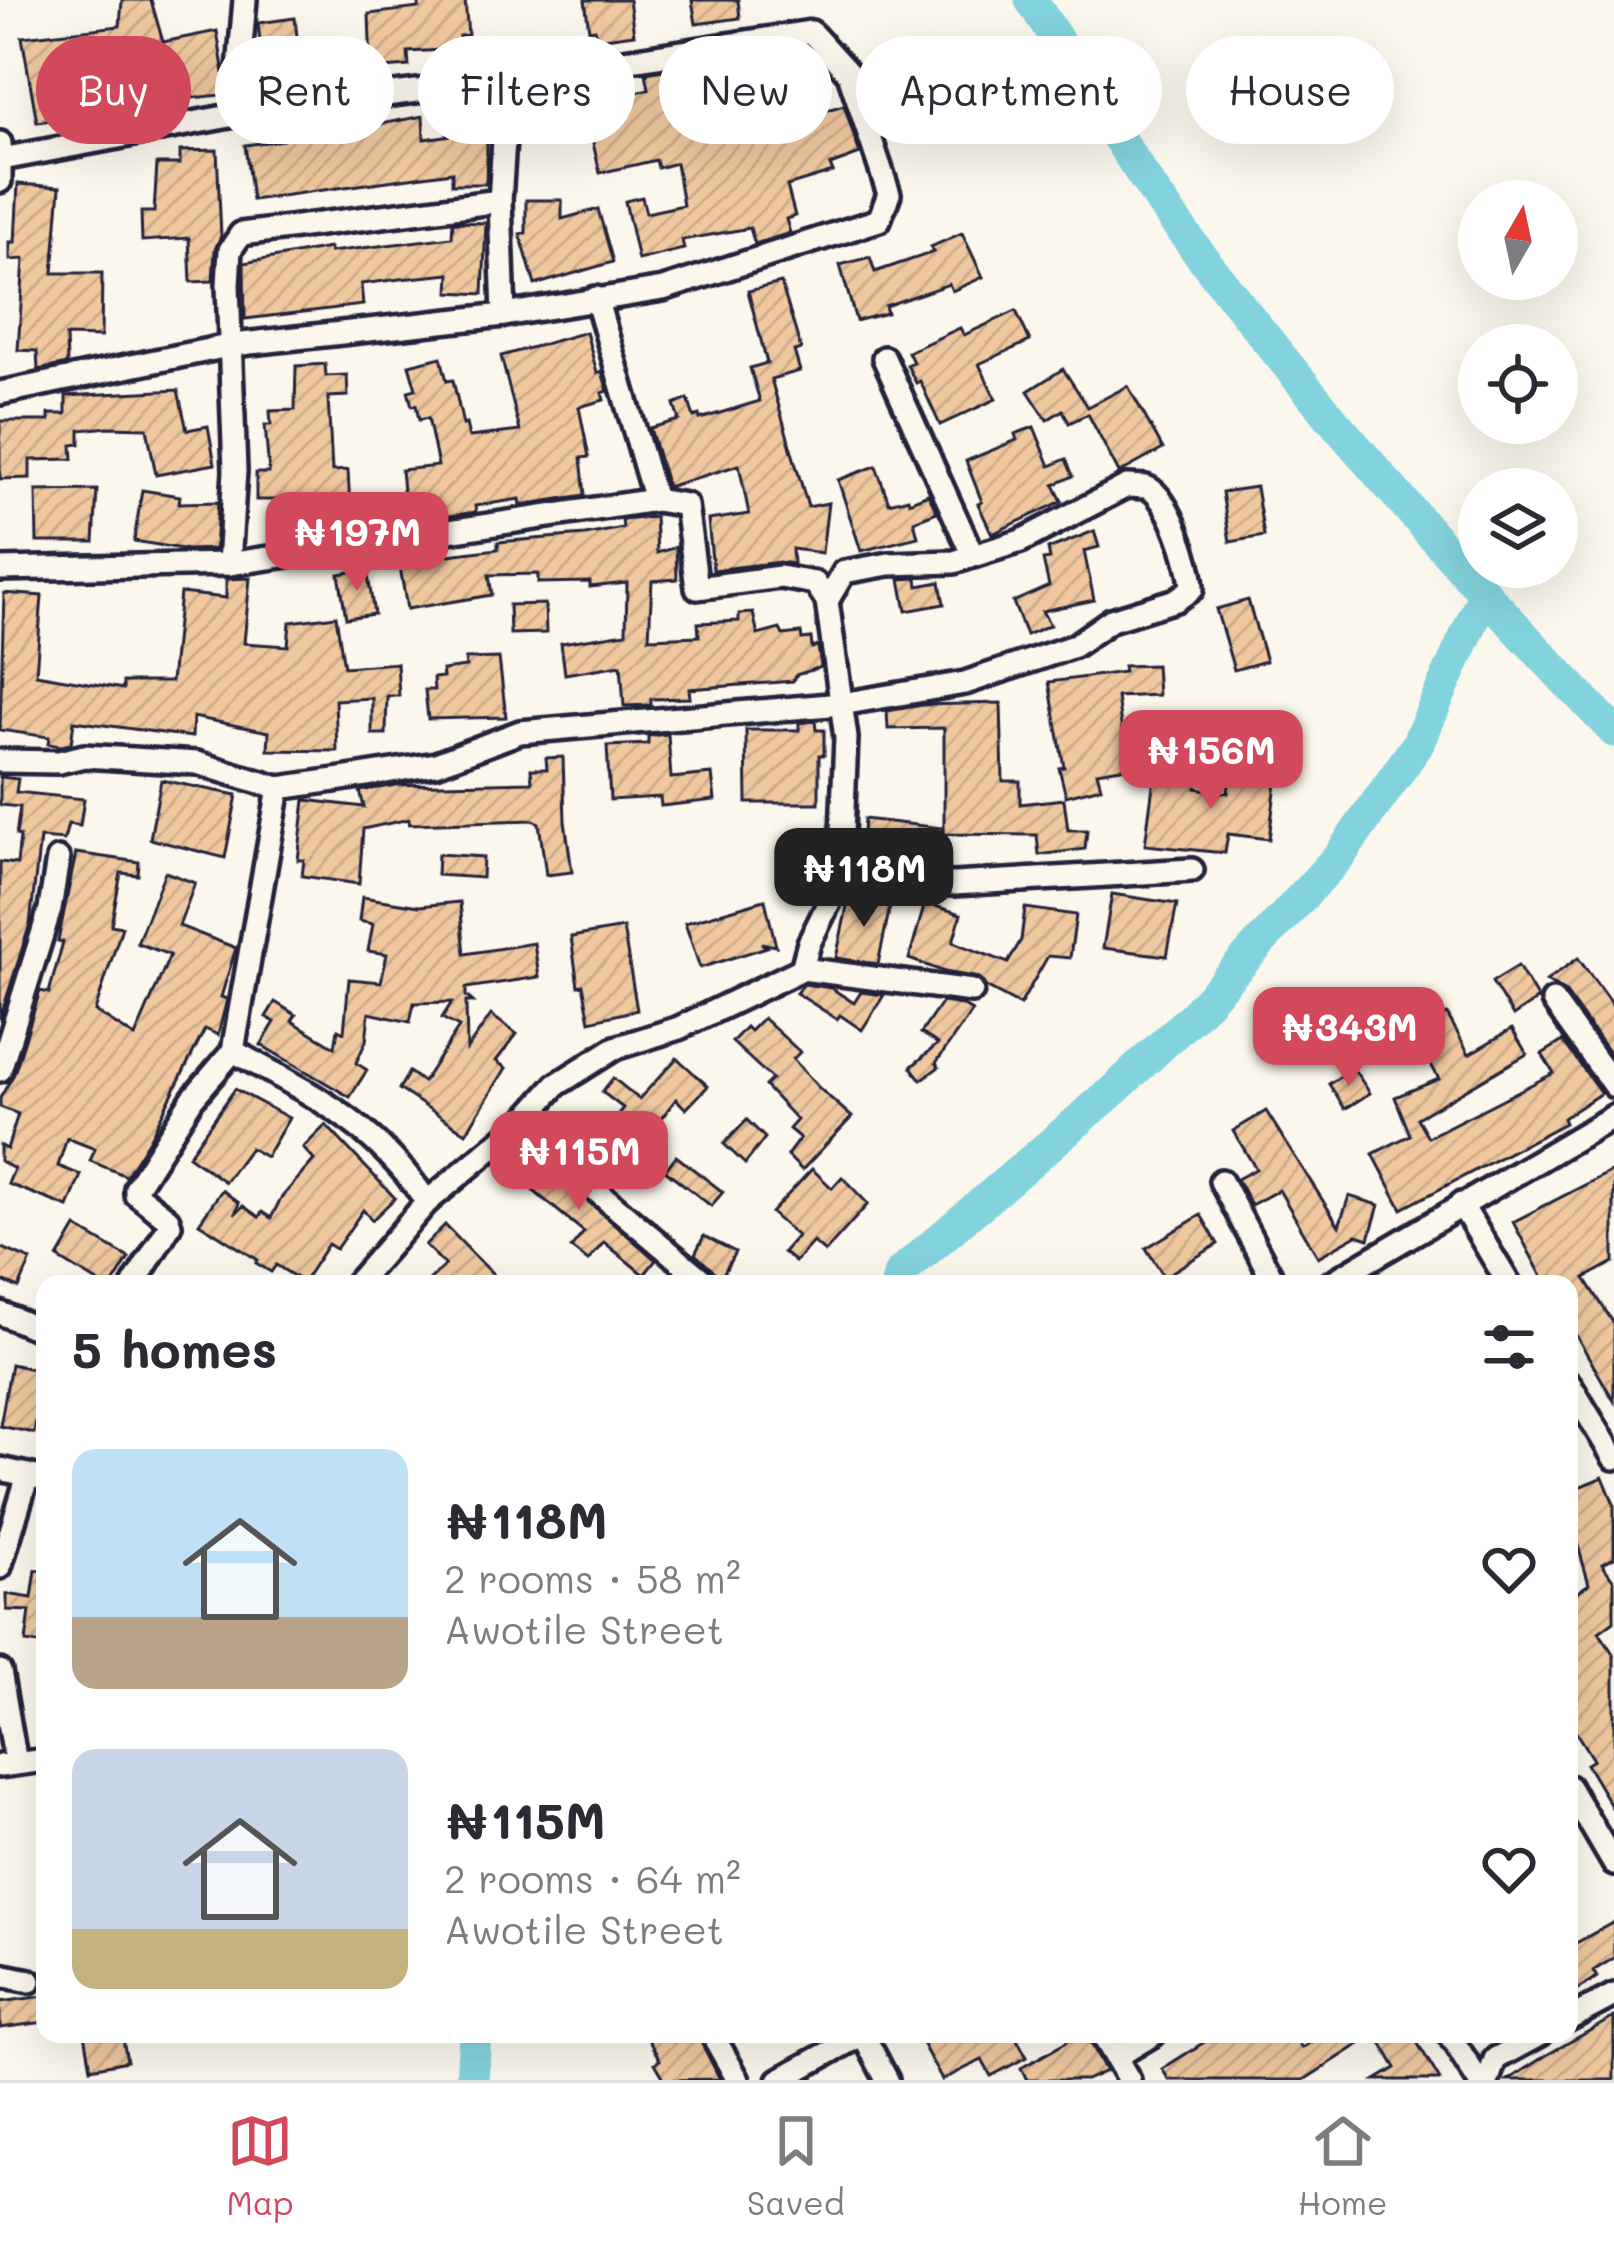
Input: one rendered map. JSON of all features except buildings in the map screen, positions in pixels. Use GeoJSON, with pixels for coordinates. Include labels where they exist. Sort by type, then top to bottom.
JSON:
{"type":"FeatureCollection","features":[{"type":"Feature","properties":{"kind":"street"},"geometry":{"type":"LineString","coordinates":[[242,36],[245,0]]}},
{"type":"Feature","properties":{"kind":"street"},"geometry":{"type":"LineString","coordinates":[[0,393],[233,345],[504,315],[663,289],[879,220],[889,194],[849,74],[811,32],[635,60]]}},
{"type":"Feature","properties":{"kind":"street"},"geometry":{"type":"LineString","coordinates":[[2,159],[215,119]]}},
{"type":"Feature","properties":{"kind":"street"},"geometry":{"type":"LineString","coordinates":[[0,143],[0,181]]}},
{"type":"Feature","properties":{"kind":"street"},"geometry":{"type":"LineString","coordinates":[[504,144],[500,201],[504,315]]}},
{"type":"Feature","properties":{"kind":"street"},"geometry":{"type":"LineString","coordinates":[[229,564],[235,471],[230,250],[241,234],[500,201]]}},
{"type":"Feature","properties":{"kind":"street"},"geometry":{"type":"LineString","coordinates":[[596,298],[655,500]]}},
{"type":"Feature","properties":{"kind":"street"},"geometry":{"type":"LineString","coordinates":[[884,358],[973,556]]}},
{"type":"Feature","properties":{"kind":"street"},"geometry":{"type":"LineString","coordinates":[[0,760],[59,762],[84,756],[197,764],[279,788],[436,764],[520,732],[841,704],[965,683],[1074,646],[1111,620],[1176,600],[1192,589],[1192,570],[1161,496],[1146,487],[1127,486],[1021,541],[954,562],[889,564],[844,572],[827,601]]}},
{"type":"Feature","properties":{"kind":"street"},"geometry":{"type":"LineString","coordinates":[[0,569],[229,564],[655,500],[686,505],[698,588],[780,577],[814,583],[827,601],[846,738],[840,880],[808,943],[802,969]]}},
{"type":"Feature","properties":{"kind":"street"},"geometry":{"type":"LineString","coordinates":[[139,1275],[170,1225],[136,1188],[193,1098],[233,1051],[279,788]]}},
{"type":"Feature","properties":{"kind":"street"},"geometry":{"type":"LineString","coordinates":[[0,1070],[50,909],[58,859]]}},
{"type":"Feature","properties":{"kind":"street"},"geometry":{"type":"LineString","coordinates":[[840,880],[953,884],[1192,870]]}},
{"type":"Feature","properties":{"kind":"street"},"geometry":{"type":"LineString","coordinates":[[364,1275],[427,1202],[523,1122],[556,1085],[615,1048],[679,1028],[802,969],[972,992]]}},
{"type":"Feature","properties":{"kind":"street"},"geometry":{"type":"LineString","coordinates":[[1552,1001],[1614,1086]]}},
{"type":"Feature","properties":{"kind":"street"},"geometry":{"type":"LineString","coordinates":[[233,1051],[346,1114],[404,1168],[427,1202]]}},
{"type":"Feature","properties":{"kind":"street"},"geometry":{"type":"LineString","coordinates":[[1344,1275],[1614,1116]]}},
{"type":"Feature","properties":{"kind":"street"},"geometry":{"type":"LineString","coordinates":[[523,1122],[567,1166],[696,1275]]}},
{"type":"Feature","properties":{"kind":"street"},"geometry":{"type":"LineString","coordinates":[[1221,1181],[1270,1275]]}},
{"type":"Feature","properties":{"kind":"street"},"geometry":{"type":"LineString","coordinates":[[1461,1204],[1504,1275]]}},
{"type":"Feature","properties":{"kind":"street"},"geometry":{"type":"LineString","coordinates":[[0,1313],[36,1327]]}},
{"type":"Feature","properties":{"kind":"street"},"geometry":{"type":"LineString","coordinates":[[1578,1398],[1614,1458]]}},
{"type":"Feature","properties":{"kind":"street"},"geometry":{"type":"LineString","coordinates":[[0,1468],[36,1477]]}},
{"type":"Feature","properties":{"kind":"street"},"geometry":{"type":"LineString","coordinates":[[0,1567],[36,1479]]}},
{"type":"Feature","properties":{"kind":"street"},"geometry":{"type":"LineString","coordinates":[[0,1671],[8,1764]]}},
{"type":"Feature","properties":{"kind":"street"},"geometry":{"type":"LineString","coordinates":[[1578,1802],[1614,1864]]}},
{"type":"Feature","properties":{"kind":"street"},"geometry":{"type":"LineString","coordinates":[[0,1975],[30,1981]]}},
{"type":"Feature","properties":{"kind":"street"},"geometry":{"type":"LineString","coordinates":[[1578,2014],[1614,1994]]}},
{"type":"Feature","properties":{"kind":"street"},"geometry":{"type":"LineString","coordinates":[[717,2043],[738,2080]]}},
{"type":"Feature","properties":{"kind":"street"},"geometry":{"type":"LineString","coordinates":[[779,2080],[847,2043]]}},
{"type":"Feature","properties":{"kind":"street"},"geometry":{"type":"LineString","coordinates":[[868,2043],[887,2080]]}},
{"type":"Feature","properties":{"kind":"street"},"geometry":{"type":"LineString","coordinates":[[1108,2043],[1129,2080]]}},
{"type":"Feature","properties":{"kind":"street"},"geometry":{"type":"LineString","coordinates":[[1116,2056],[1138,2043]]}},
{"type":"Feature","properties":{"kind":"street"},"geometry":{"type":"LineString","coordinates":[[1455,2043],[1478,2080]]}},
{"type":"Feature","properties":{"kind":"street"},"geometry":{"type":"LineString","coordinates":[[1488,2080],[1495,2059],[1524,2043]]}},
{"type":"Feature","properties":{"kind":"waterway"},"geometry":{"type":"LineString","coordinates":[[1031,0],[1145,179],[1236,301],[1392,490],[1614,731]]}},
{"type":"Feature","properties":{"kind":"waterway"},"geometry":{"type":"LineString","coordinates":[[899,1275],[1194,1015],[1341,854],[1417,745],[1485,593]]}},
{"type":"Feature","properties":{"kind":"waterway"},"geometry":{"type":"LineString","coordinates":[[472,2080],[474,2043]]}}]}
